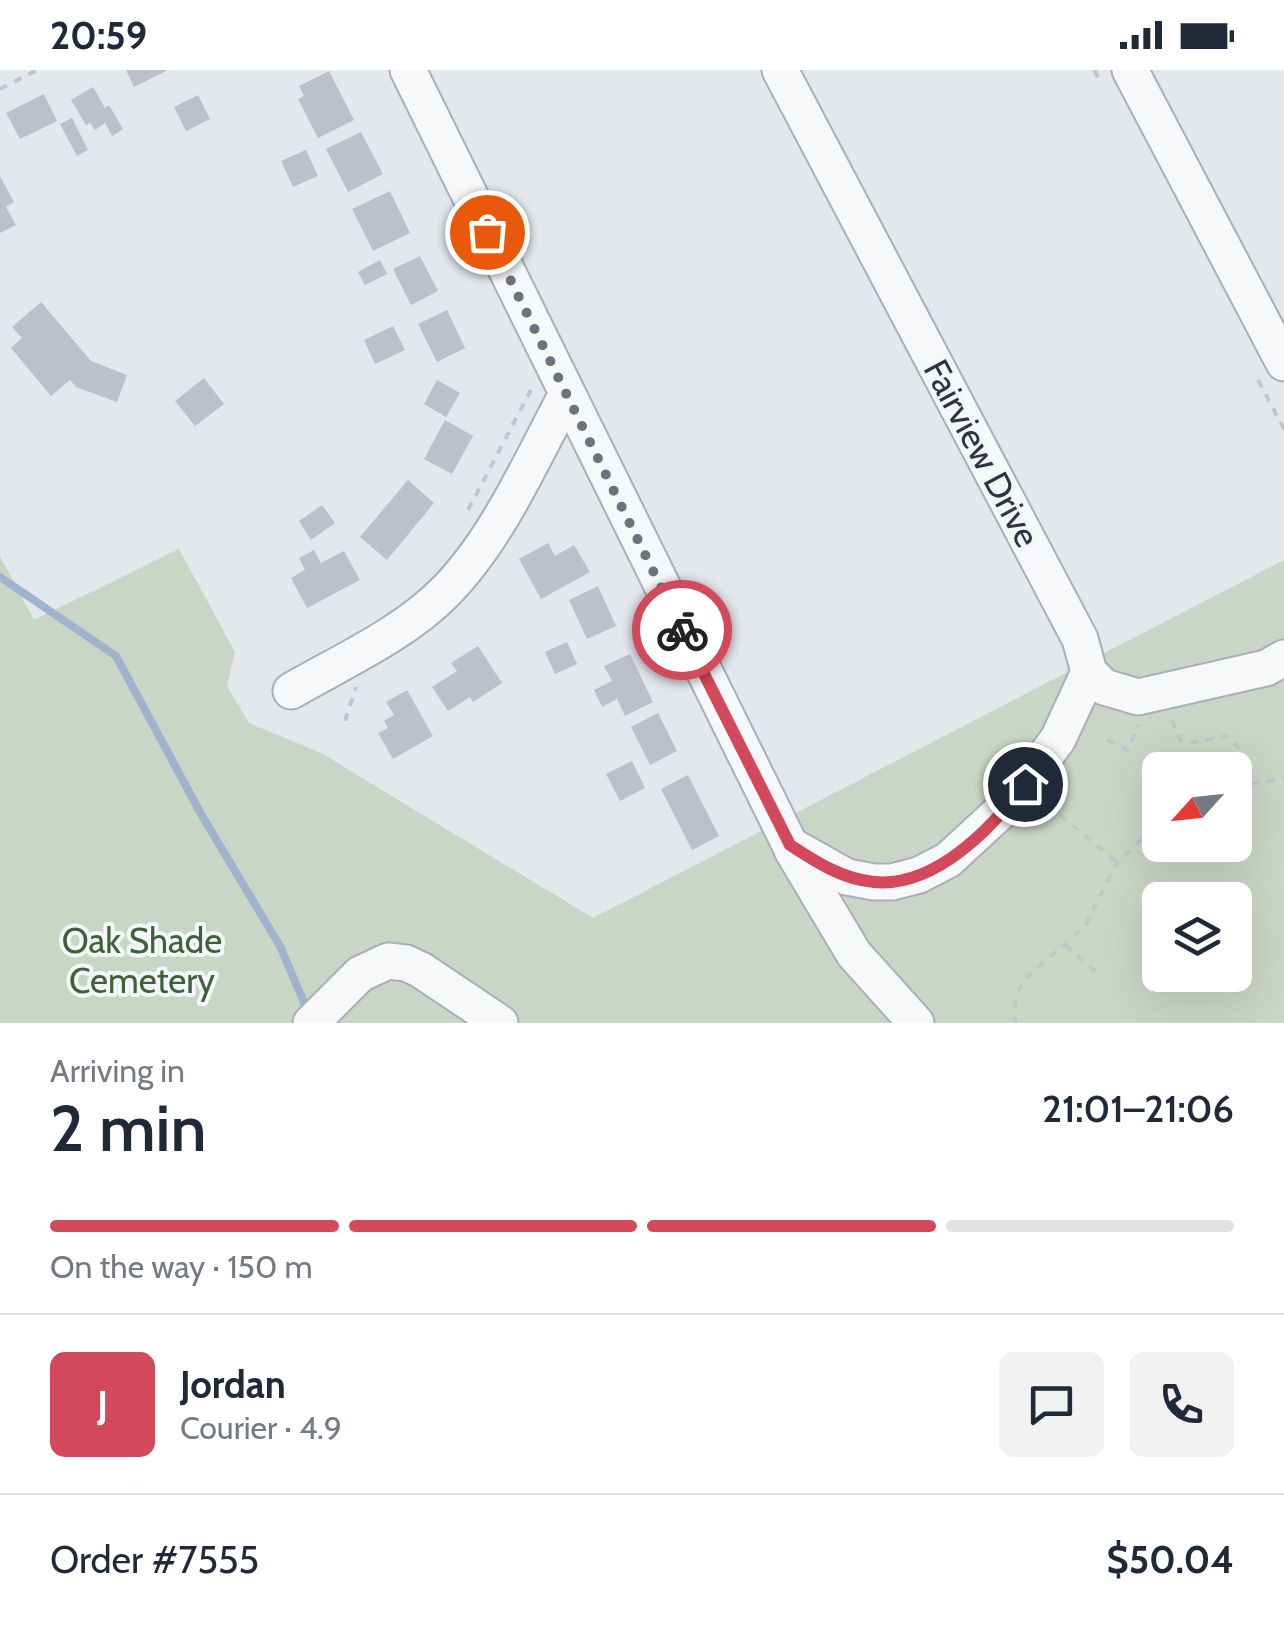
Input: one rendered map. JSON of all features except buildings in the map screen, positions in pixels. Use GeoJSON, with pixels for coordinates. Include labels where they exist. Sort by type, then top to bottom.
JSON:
{"type":"FeatureCollection","features":[{"type":"Feature","properties":{"kind":"street"},"geometry":{"type":"LineString","coordinates":[[408,70],[550,391],[790,845],[854,954],[916,1023]]}},
{"type":"Feature","properties":{"kind":"street","name":"Fairview Drive"},"geometry":{"type":"LineString","coordinates":[[780,70],[1080,640],[1089,672]]}},
{"type":"Feature","properties":{"kind":"street"},"geometry":{"type":"LineString","coordinates":[[1130,70],[1284,363]]}},
{"type":"Feature","properties":{"kind":"street"},"geometry":{"type":"LineString","coordinates":[[291,691],[401,626],[446,590],[497,524],[550,391]]}},
{"type":"Feature","properties":{"kind":"street"},"geometry":{"type":"LineString","coordinates":[[790,845],[847,877],[874,882],[892,882],[933,869],[1012,801],[1058,739],[1089,672],[1104,687],[1138,697],[1266,668],[1284,658]]}},
{"type":"Feature","properties":{"kind":"street"},"geometry":{"type":"LineString","coordinates":[[854,954],[854,924],[861,900],[874,882]]}},
{"type":"Feature","properties":{"kind":"street"},"geometry":{"type":"LineString","coordinates":[[319,1016],[360,974],[388,962],[406,963],[421,970],[500,1023]]}},
{"type":"Feature","properties":{"kind":"path"},"geometry":{"type":"LineString","coordinates":[[0,89],[36,70]]}},
{"type":"Feature","properties":{"kind":"path"},"geometry":{"type":"LineString","coordinates":[[460,524],[550,391]]}},
{"type":"Feature","properties":{"kind":"path"},"geometry":{"type":"LineString","coordinates":[[1166,707],[1180,740],[1187,743],[1227,736],[1236,742],[1254,783],[1284,780]]}},
{"type":"Feature","properties":{"kind":"path"},"geometry":{"type":"LineString","coordinates":[[1107,740],[1128,750],[1143,714]]}},
{"type":"Feature","properties":{"kind":"path"},"geometry":{"type":"LineString","coordinates":[[1060,815],[1117,862]]}},
{"type":"Feature","properties":{"kind":"path"},"geometry":{"type":"LineString","coordinates":[[1015,1023],[1015,996],[1027,977],[1085,926],[1117,862],[1142,839]]}},
{"type":"Feature","properties":{"kind":"path"},"geometry":{"type":"LineString","coordinates":[[1065,945],[1102,977]]}},
{"type":"Feature","properties":{"kind":"green space","name":"Oak Shade Cemetery"},"geometry":{"type":"Polygon","coordinates":[[[179,549],[235,652],[227,686],[249,723],[321,753],[593,918],[1284,560],[1284,1023],[0,1023],[0,556],[34,620],[179,549]]]}},
{"type":"Feature","properties":{"kind":"waterway"},"geometry":{"type":"LineString","coordinates":[[0,577],[116,656],[201,814],[280,946],[308,1012]]}},
{"type":"Feature","properties":{"kind":"way so far"},"geometry":{"type":"LineString","coordinates":[[487,232],[682,630]]}},
{"type":"Feature","properties":{"kind":"route"},"geometry":{"type":"LineString","coordinates":[[682,630],[790,845],[847,877],[892,882],[933,869],[973,839],[1025,784]]}}]}
